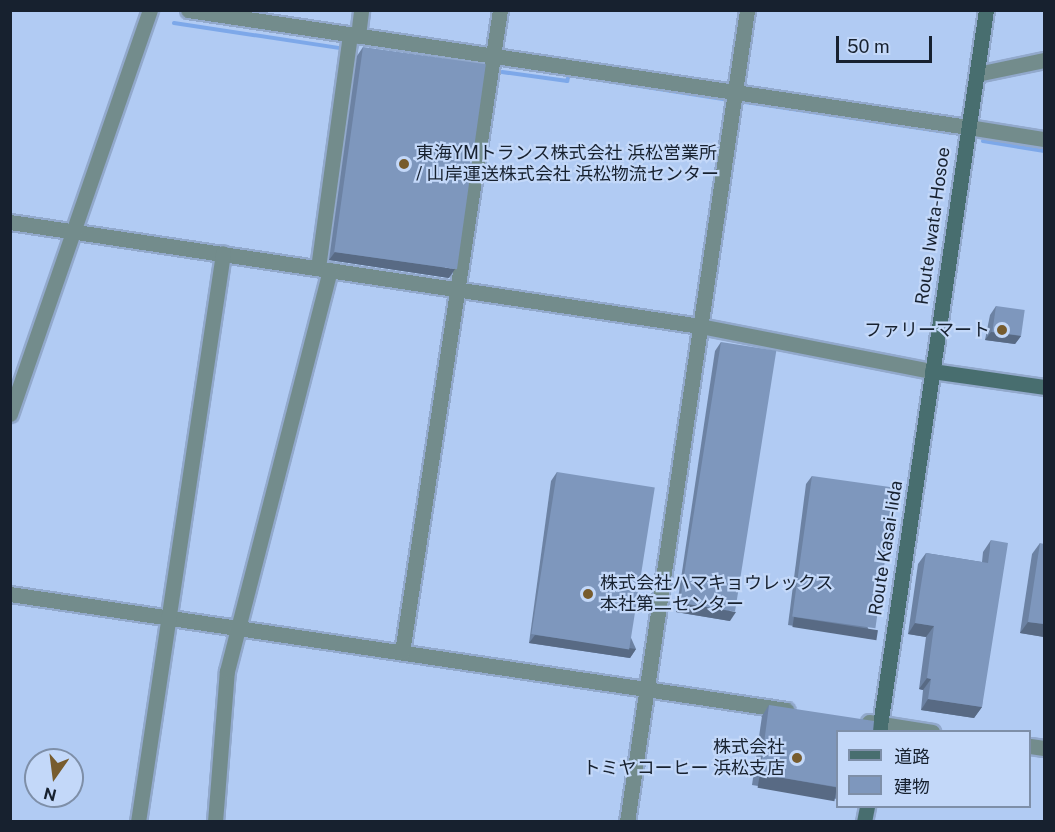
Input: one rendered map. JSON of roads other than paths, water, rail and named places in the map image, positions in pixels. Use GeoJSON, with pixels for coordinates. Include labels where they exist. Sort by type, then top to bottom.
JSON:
{"type":"FeatureCollection","features":[{"type":"Feature","properties":{"kind":"main road","name":"Route Iwata-Hosoe"},"geometry":{"type":"LineString","coordinates":[[932,371],[986,10]]}},
{"type":"Feature","properties":{"kind":"main road"},"geometry":{"type":"LineString","coordinates":[[932,371],[1044,387]]}},
{"type":"Feature","properties":{"kind":"main road","name":"Route Kasai-Iida"},"geometry":{"type":"LineString","coordinates":[[879,728],[932,371]]}},
{"type":"Feature","properties":{"kind":"street"},"geometry":{"type":"LineString","coordinates":[[10,414],[76,231],[150,10]]}},
{"type":"Feature","properties":{"kind":"street"},"geometry":{"type":"LineString","coordinates":[[188,10],[351,42],[492,56],[1044,139]]}},
{"type":"Feature","properties":{"kind":"street"},"geometry":{"type":"LineString","coordinates":[[215,822],[227,670],[324,269],[351,42],[361,10]]}},
{"type":"Feature","properties":{"kind":"street"},"geometry":{"type":"LineString","coordinates":[[402,652],[455,288],[500,10]]}},
{"type":"Feature","properties":{"kind":"street"},"geometry":{"type":"LineString","coordinates":[[627,822],[747,10]]}},
{"type":"Feature","properties":{"kind":"street"},"geometry":{"type":"LineString","coordinates":[[976,74],[1044,60]]}},
{"type":"Feature","properties":{"kind":"street"},"geometry":{"type":"LineString","coordinates":[[10,222],[700,326],[932,371]]}},
{"type":"Feature","properties":{"kind":"street"},"geometry":{"type":"LineString","coordinates":[[138,822],[223,253]]}},
{"type":"Feature","properties":{"kind":"street"},"geometry":{"type":"LineString","coordinates":[[10,594],[798,712]]}},
{"type":"Feature","properties":{"kind":"street"},"geometry":{"type":"LineString","coordinates":[[856,720],[879,728],[906,730]]}},
{"type":"Feature","properties":{"kind":"waterway"},"geometry":{"type":"LineString","coordinates":[[174,23],[345,49]]}},
{"type":"Feature","properties":{"kind":"waterway"},"geometry":{"type":"LineString","coordinates":[[502,72],[567,81],[569,75],[723,99]]}},
{"type":"Feature","properties":{"kind":"waterway"},"geometry":{"type":"LineString","coordinates":[[745,102],[953,133]]}},
{"type":"Feature","properties":{"kind":"waterway"},"geometry":{"type":"LineString","coordinates":[[983,141],[1044,151]]}},
{"type":"Feature","properties":{"kind":"place","name":"東海YMトランス株式会社 浜松営業所 / 山岸運送株式会社 浜松物流センター"},"geometry":{"type":"Point","coordinates":[404,164]}},
{"type":"Feature","properties":{"kind":"place","name":"ファリーマート"},"geometry":{"type":"Point","coordinates":[1002,330]}},
{"type":"Feature","properties":{"kind":"place","name":"株式会社ハマキョウレックス 本社第二センター"},"geometry":{"type":"Point","coordinates":[588,594]}},
{"type":"Feature","properties":{"kind":"place","name":"株式会社 トミヤコーヒー 浜松支店"},"geometry":{"type":"Point","coordinates":[797,758]}}]}
